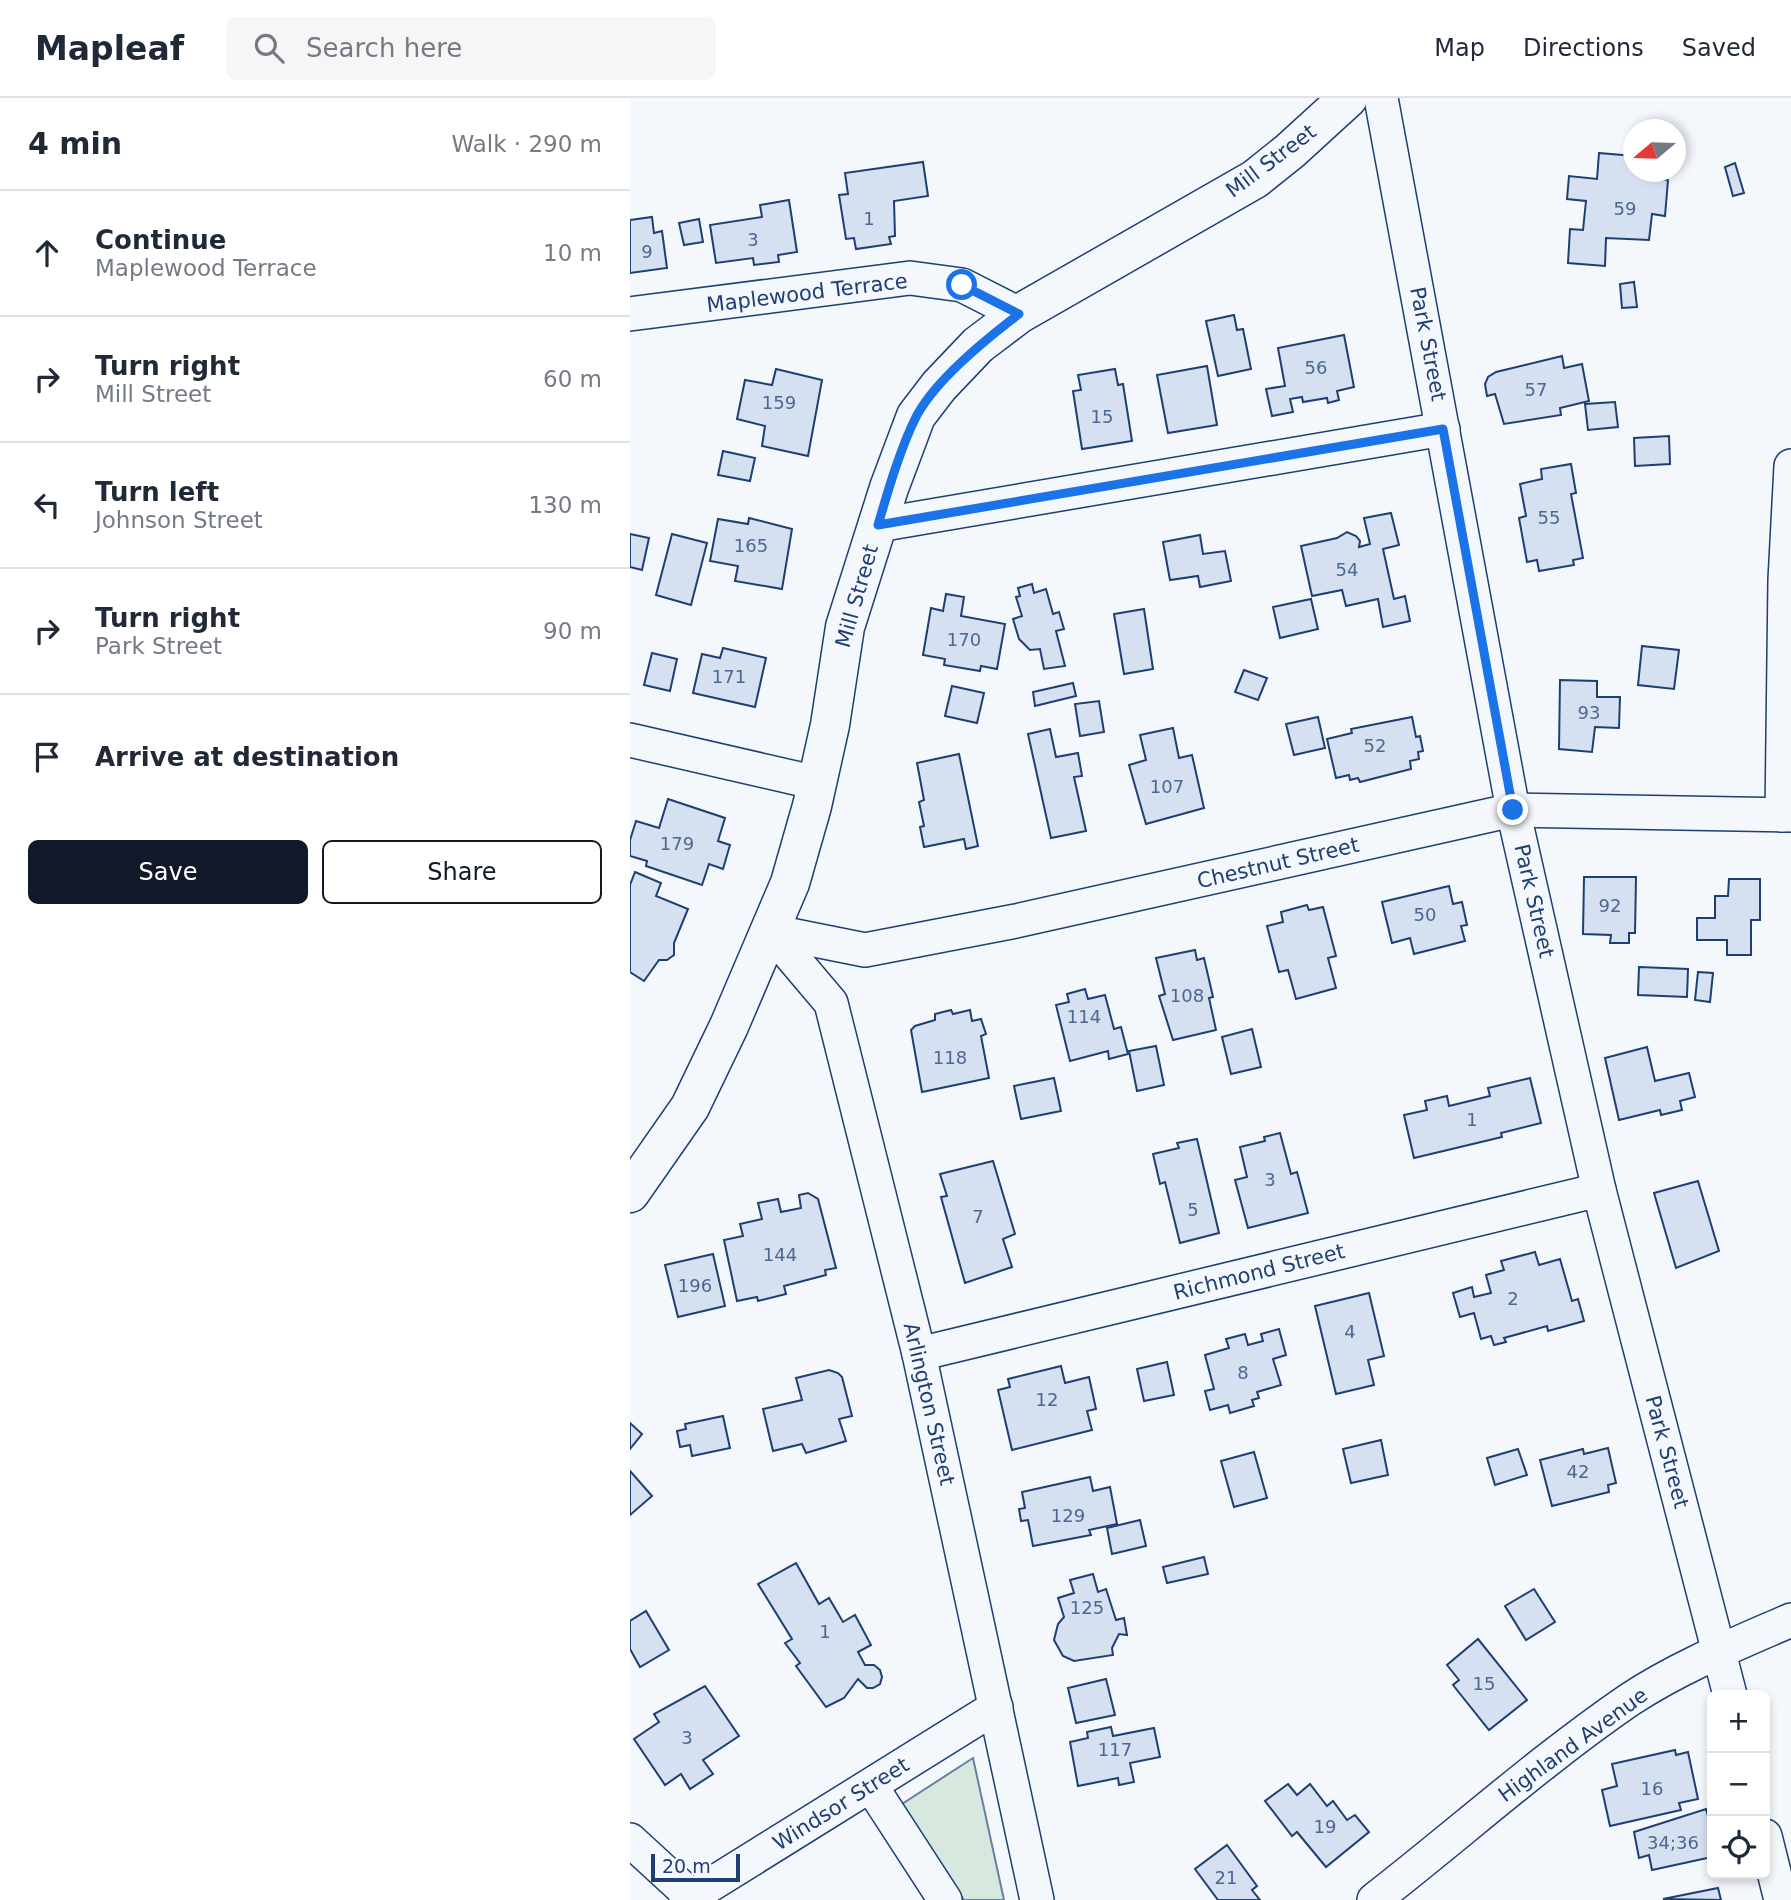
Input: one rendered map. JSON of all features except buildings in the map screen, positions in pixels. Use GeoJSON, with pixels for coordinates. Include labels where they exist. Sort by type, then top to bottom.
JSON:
{"type":"FeatureCollection","features":[{"type":"Feature","properties":{"kind":"main road","name":"Mill Street"},"geometry":{"type":"LineString","coordinates":[[630,1193],[690,1107],[729,1026],[790,883],[830,725],[845,627],[888,488],[916,416],[939,386],[978,345],[1019,314],[1255,179],[1348,98]]}},
{"type":"Feature","properties":{"kind":"street","name":"Park Street"},"geometry":{"type":"LineString","coordinates":[[1381,98],[1513,810],[1600,1190],[1729,1690]]}},
{"type":"Feature","properties":{"kind":"street","name":"Maplewood Terrace"},"geometry":{"type":"LineString","coordinates":[[630,314],[909,278],[962,285],[1019,314]]}},
{"type":"Feature","properties":{"kind":"street"},"geometry":{"type":"LineString","coordinates":[[878,525],[1443,429]]}},
{"type":"Feature","properties":{"kind":"street"},"geometry":{"type":"LineString","coordinates":[[1786,815],[1785,580],[1791,466]]}},
{"type":"Feature","properties":{"kind":"street"},"geometry":{"type":"LineString","coordinates":[[630,740],[817,783]]}},
{"type":"Feature","properties":{"kind":"street","name":"Chestnut Street"},"geometry":{"type":"LineString","coordinates":[[770,931],[865,950],[1016,921],[1513,810],[1786,815]]}},
{"type":"Feature","properties":{"kind":"street","name":"Arlington Street"},"geometry":{"type":"LineString","coordinates":[[770,931],[831,1003],[919,1354],[1037,1900]]}},
{"type":"Feature","properties":{"kind":"street","name":"Richmond Street"},"geometry":{"type":"LineString","coordinates":[[919,1354],[1600,1190]]}},
{"type":"Feature","properties":{"kind":"street","name":"Highland Avenue"},"geometry":{"type":"LineString","coordinates":[[1383,1897],[1587,1730],[1632,1699],[1719,1651],[1791,1620]]}},
{"type":"Feature","properties":{"kind":"street","name":"Windsor Street"},"geometry":{"type":"LineString","coordinates":[[689,1898],[996,1707]]}},
{"type":"Feature","properties":{"kind":"street"},"geometry":{"type":"LineString","coordinates":[[871,1786],[945,1900]]}},
{"type":"Feature","properties":{"kind":"street"},"geometry":{"type":"LineString","coordinates":[[630,1840],[689,1898]]}},
{"type":"Feature","properties":{"kind":"street"},"geometry":{"type":"LineString","coordinates":[[1770,1856],[1781,1900]]}},
{"type":"Feature","properties":{"kind":"shaded area"},"geometry":{"type":"Polygon","coordinates":[[[973,1758],[1004,1900],[964,1900],[902,1804],[973,1758]]]}},
{"type":"Feature","properties":{"kind":"route"},"geometry":{"type":"LineString","coordinates":[[962,285],[1019,314],[978,345],[939,386],[916,416],[888,488],[878,525],[1443,429],[1513,810]]}}]}
